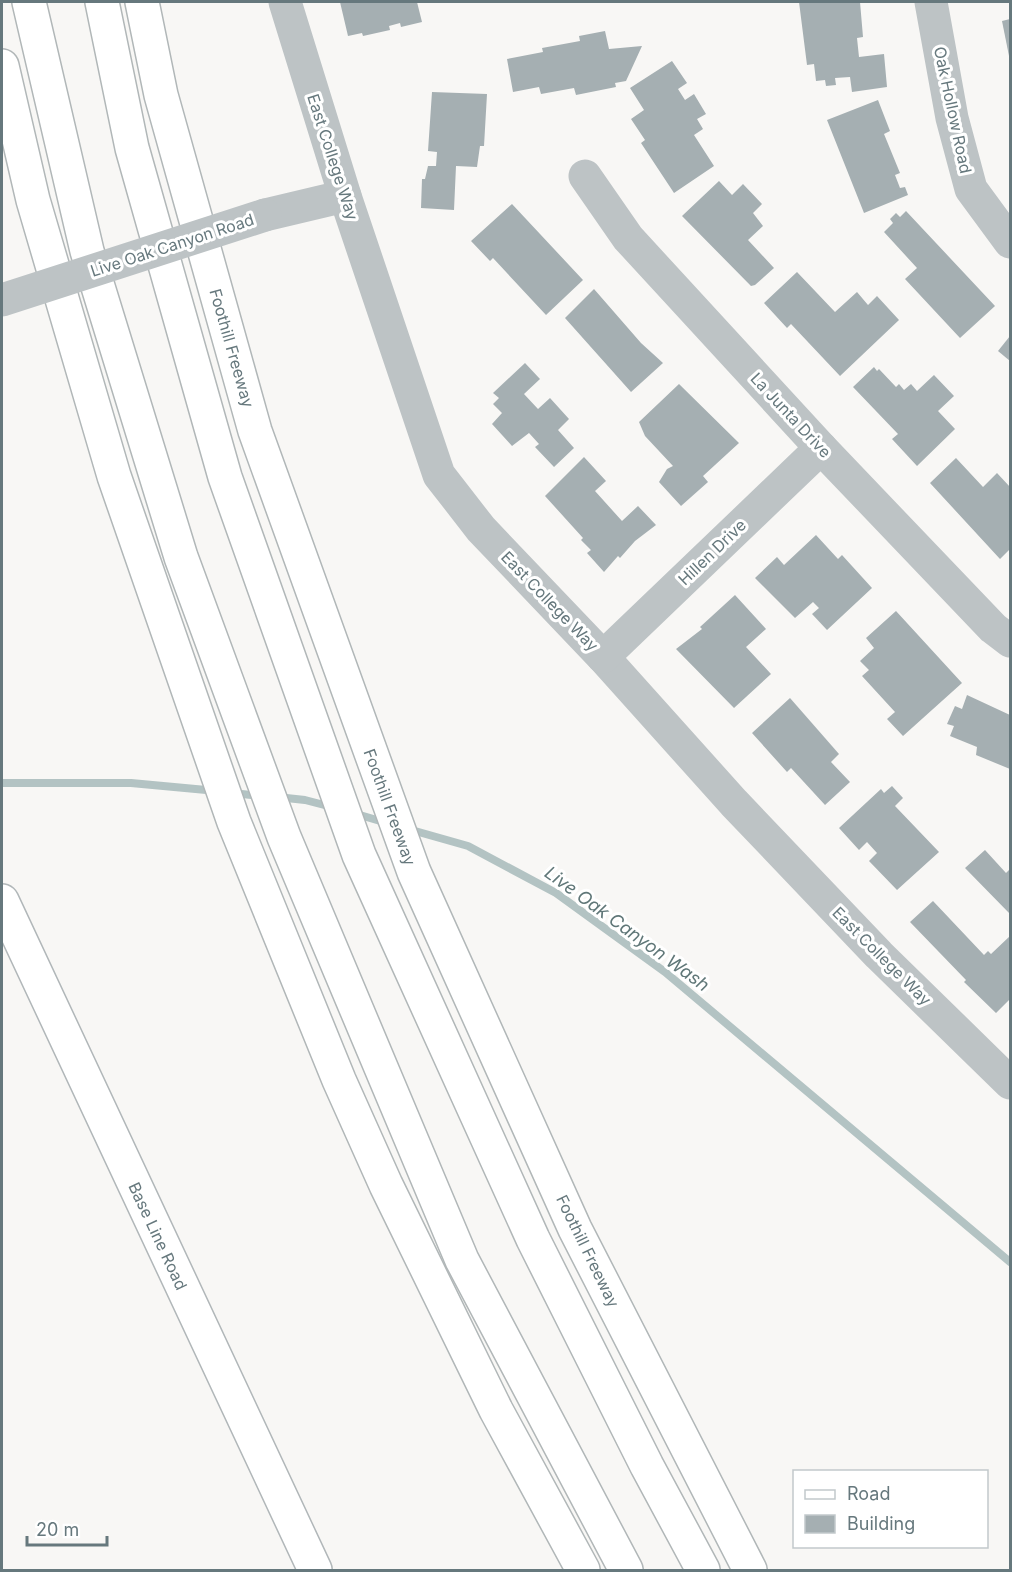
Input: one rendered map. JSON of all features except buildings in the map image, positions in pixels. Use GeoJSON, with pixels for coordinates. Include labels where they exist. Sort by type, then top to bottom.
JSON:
{"type":"FeatureCollection","features":[{"type":"Feature","properties":{"kind":"main road"},"geometry":{"type":"LineString","coordinates":[[29,2],[87,251],[181,557],[284,837],[462,1260],[626,1570]]}},
{"type":"Feature","properties":{"kind":"main road"},"geometry":{"type":"LineString","coordinates":[[102,2],[132,148],[222,465],[358,855],[532,1239],[647,1466],[704,1570]]}},
{"type":"Feature","properties":{"kind":"main road","name":"Foothill Freeway"},"geometry":{"type":"LineString","coordinates":[[142,2],[162,95],[255,431],[414,872],[575,1229],[750,1570]]}},
{"type":"Feature","properties":{"kind":"main road"},"geometry":{"type":"LineString","coordinates":[[2,66],[33,200],[114,476],[234,822],[339,1080],[386,1185],[496,1410],[583,1570]]}},
{"type":"Feature","properties":{"kind":"main road","name":"Base Line Road"},"geometry":{"type":"LineString","coordinates":[[2,901],[315,1570]]}},
{"type":"Feature","properties":{"kind":"street","name":"East College Way"},"geometry":{"type":"LineString","coordinates":[[285,2],[345,196],[439,475],[481,529],[603,657],[734,803],[839,912],[1011,1083]]}},
{"type":"Feature","properties":{"kind":"street","name":"Oak Hollow Road"},"geometry":{"type":"LineString","coordinates":[[931,2],[952,118],[971,189],[1011,242]]}},
{"type":"Feature","properties":{"kind":"street","name":"La Junta Drive"},"geometry":{"type":"LineString","coordinates":[[585,176],[628,238],[821,448],[993,628],[1011,641]]}},
{"type":"Feature","properties":{"kind":"street","name":"Live Oak Canyon Road"},"geometry":{"type":"LineString","coordinates":[[2,300],[265,215],[345,196]]}},
{"type":"Feature","properties":{"kind":"street","name":"Hillen Drive"},"geometry":{"type":"LineString","coordinates":[[603,657],[821,448]]}},
{"type":"Feature","properties":{"kind":"waterway","name":"Live Oak Canyon Wash"},"geometry":{"type":"LineString","coordinates":[[2,783],[131,783],[217,791]]}},
{"type":"Feature","properties":{"kind":"waterway","name":"Live Oak Canyon Wash"},"geometry":{"type":"LineString","coordinates":[[232,793],[261,796]]}},
{"type":"Feature","properties":{"kind":"waterway","name":"Live Oak Canyon Wash"},"geometry":{"type":"LineString","coordinates":[[277,797],[305,800],[332,807]]}},
{"type":"Feature","properties":{"kind":"waterway","name":"Live Oak Canyon Wash"},"geometry":{"type":"LineString","coordinates":[[353,813],[387,823]]}},
{"type":"Feature","properties":{"kind":"waterway","name":"Live Oak Canyon Wash"},"geometry":{"type":"LineString","coordinates":[[408,829],[468,846],[556,893],[665,972],[1010,1262]]}}]}
